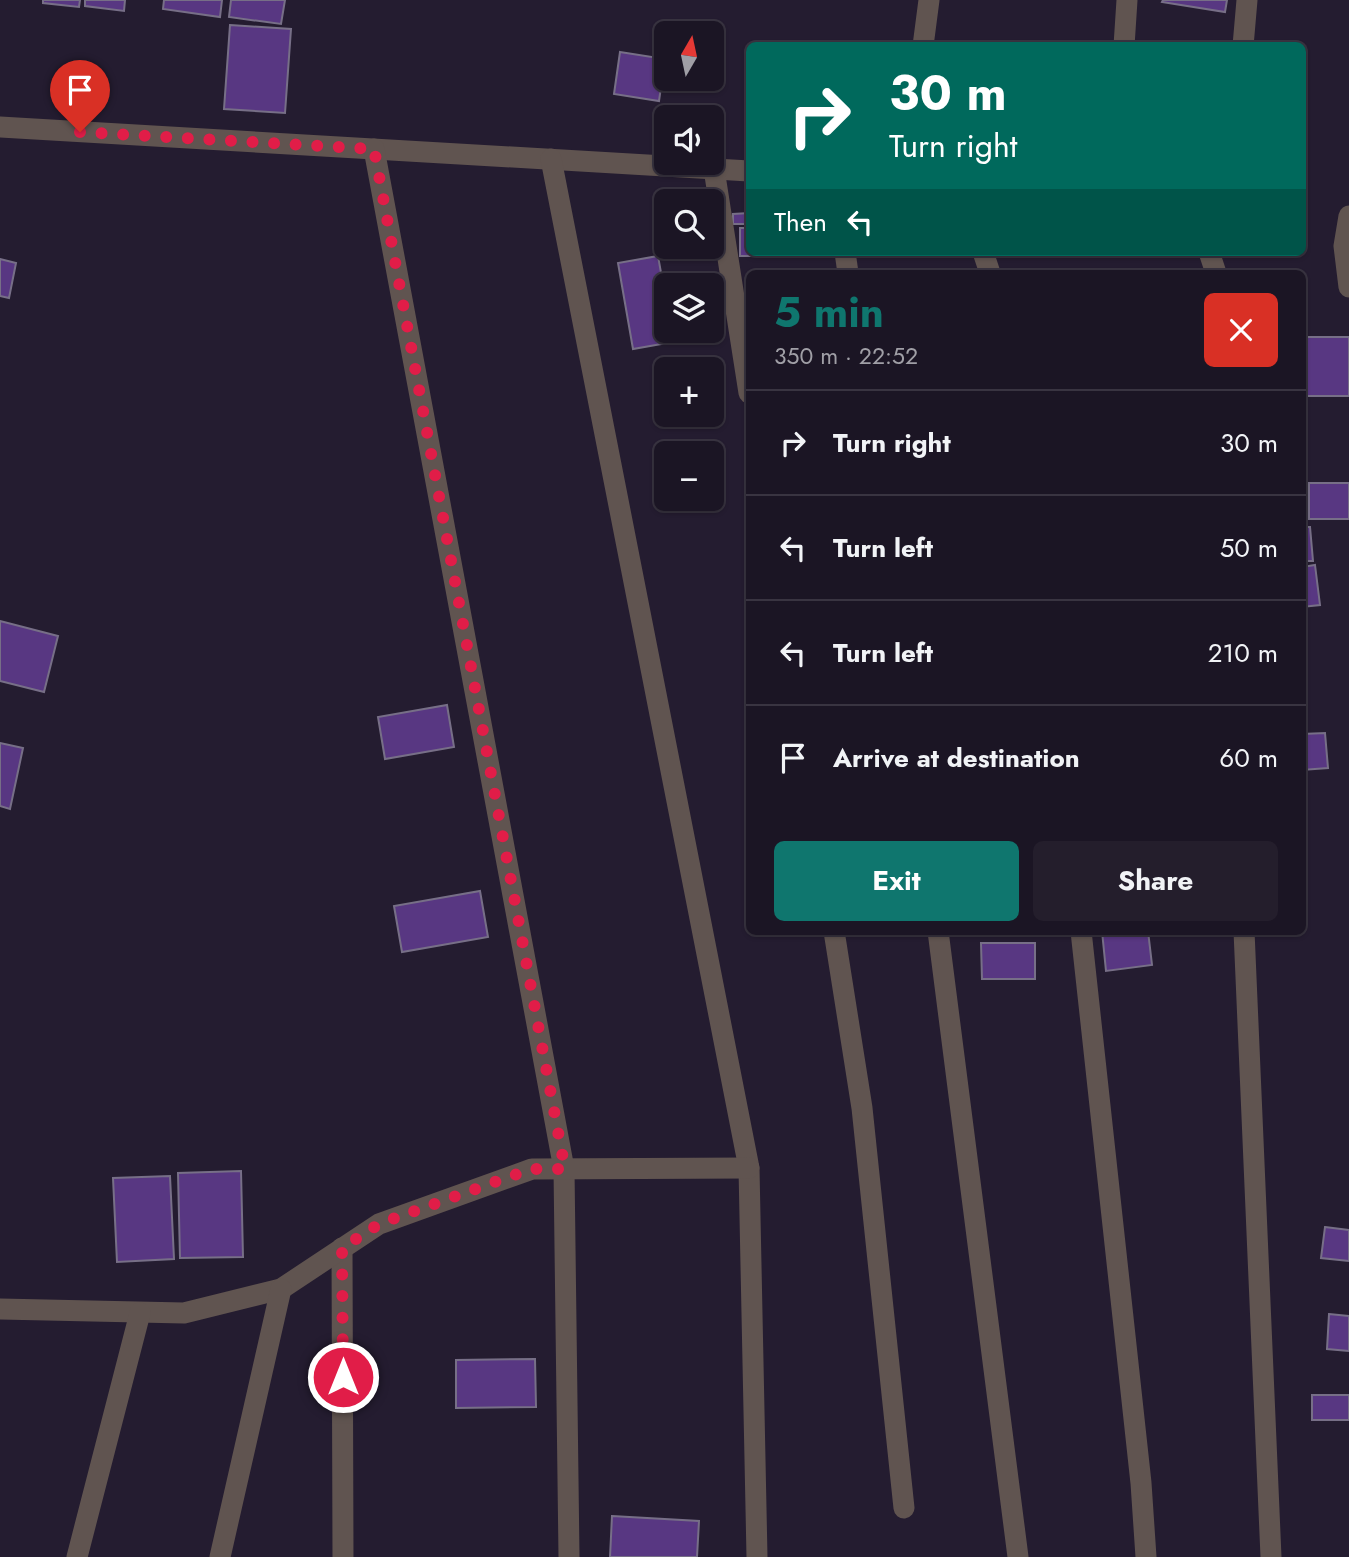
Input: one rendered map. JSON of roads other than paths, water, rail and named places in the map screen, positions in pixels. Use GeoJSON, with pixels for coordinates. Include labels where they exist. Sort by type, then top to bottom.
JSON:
{"type":"FeatureCollection","features":[{"type":"Feature","properties":{"kind":"street"},"geometry":{"type":"LineString","coordinates":[[924,42],[929,0]]}},
{"type":"Feature","properties":{"kind":"street"},"geometry":{"type":"LineString","coordinates":[[1124,42],[1127,0]]}},
{"type":"Feature","properties":{"kind":"street"},"geometry":{"type":"LineString","coordinates":[[1242,42],[1247,0]]}},
{"type":"Feature","properties":{"kind":"street"},"geometry":{"type":"LineString","coordinates":[[0,127],[654,165]]}},
{"type":"Feature","properties":{"kind":"street"},"geometry":{"type":"LineString","coordinates":[[374,149],[565,1169],[569,1557]]}},
{"type":"Feature","properties":{"kind":"street"},"geometry":{"type":"LineString","coordinates":[[551,159],[749,1168],[757,1557]]}},
{"type":"Feature","properties":{"kind":"street"},"geometry":{"type":"LineString","coordinates":[[724,170],[746,171]]}},
{"type":"Feature","properties":{"kind":"street"},"geometry":{"type":"LineString","coordinates":[[715,175],[746,374]]}},
{"type":"Feature","properties":{"kind":"street"},"geometry":{"type":"LineString","coordinates":[[1349,216],[1344,246],[1349,287]]}},
{"type":"Feature","properties":{"kind":"street"},"geometry":{"type":"LineString","coordinates":[[835,935],[862,1108],[904,1508]]}},
{"type":"Feature","properties":{"kind":"street"},"geometry":{"type":"LineString","coordinates":[[939,935],[1017,1557]]}},
{"type":"Feature","properties":{"kind":"street"},"geometry":{"type":"LineString","coordinates":[[1081,935],[1142,1483],[1146,1557]]}},
{"type":"Feature","properties":{"kind":"street"},"geometry":{"type":"LineString","coordinates":[[1244,935],[1271,1557]]}},
{"type":"Feature","properties":{"kind":"street"},"geometry":{"type":"LineString","coordinates":[[0,1309],[184,1313],[281,1289],[379,1224],[532,1169],[749,1168]]}},
{"type":"Feature","properties":{"kind":"street"},"geometry":{"type":"LineString","coordinates":[[342,1248],[343,1557]]}},
{"type":"Feature","properties":{"kind":"street"},"geometry":{"type":"LineString","coordinates":[[220,1557],[281,1289]]}},
{"type":"Feature","properties":{"kind":"street"},"geometry":{"type":"LineString","coordinates":[[77,1557],[140,1312]]}}]}
